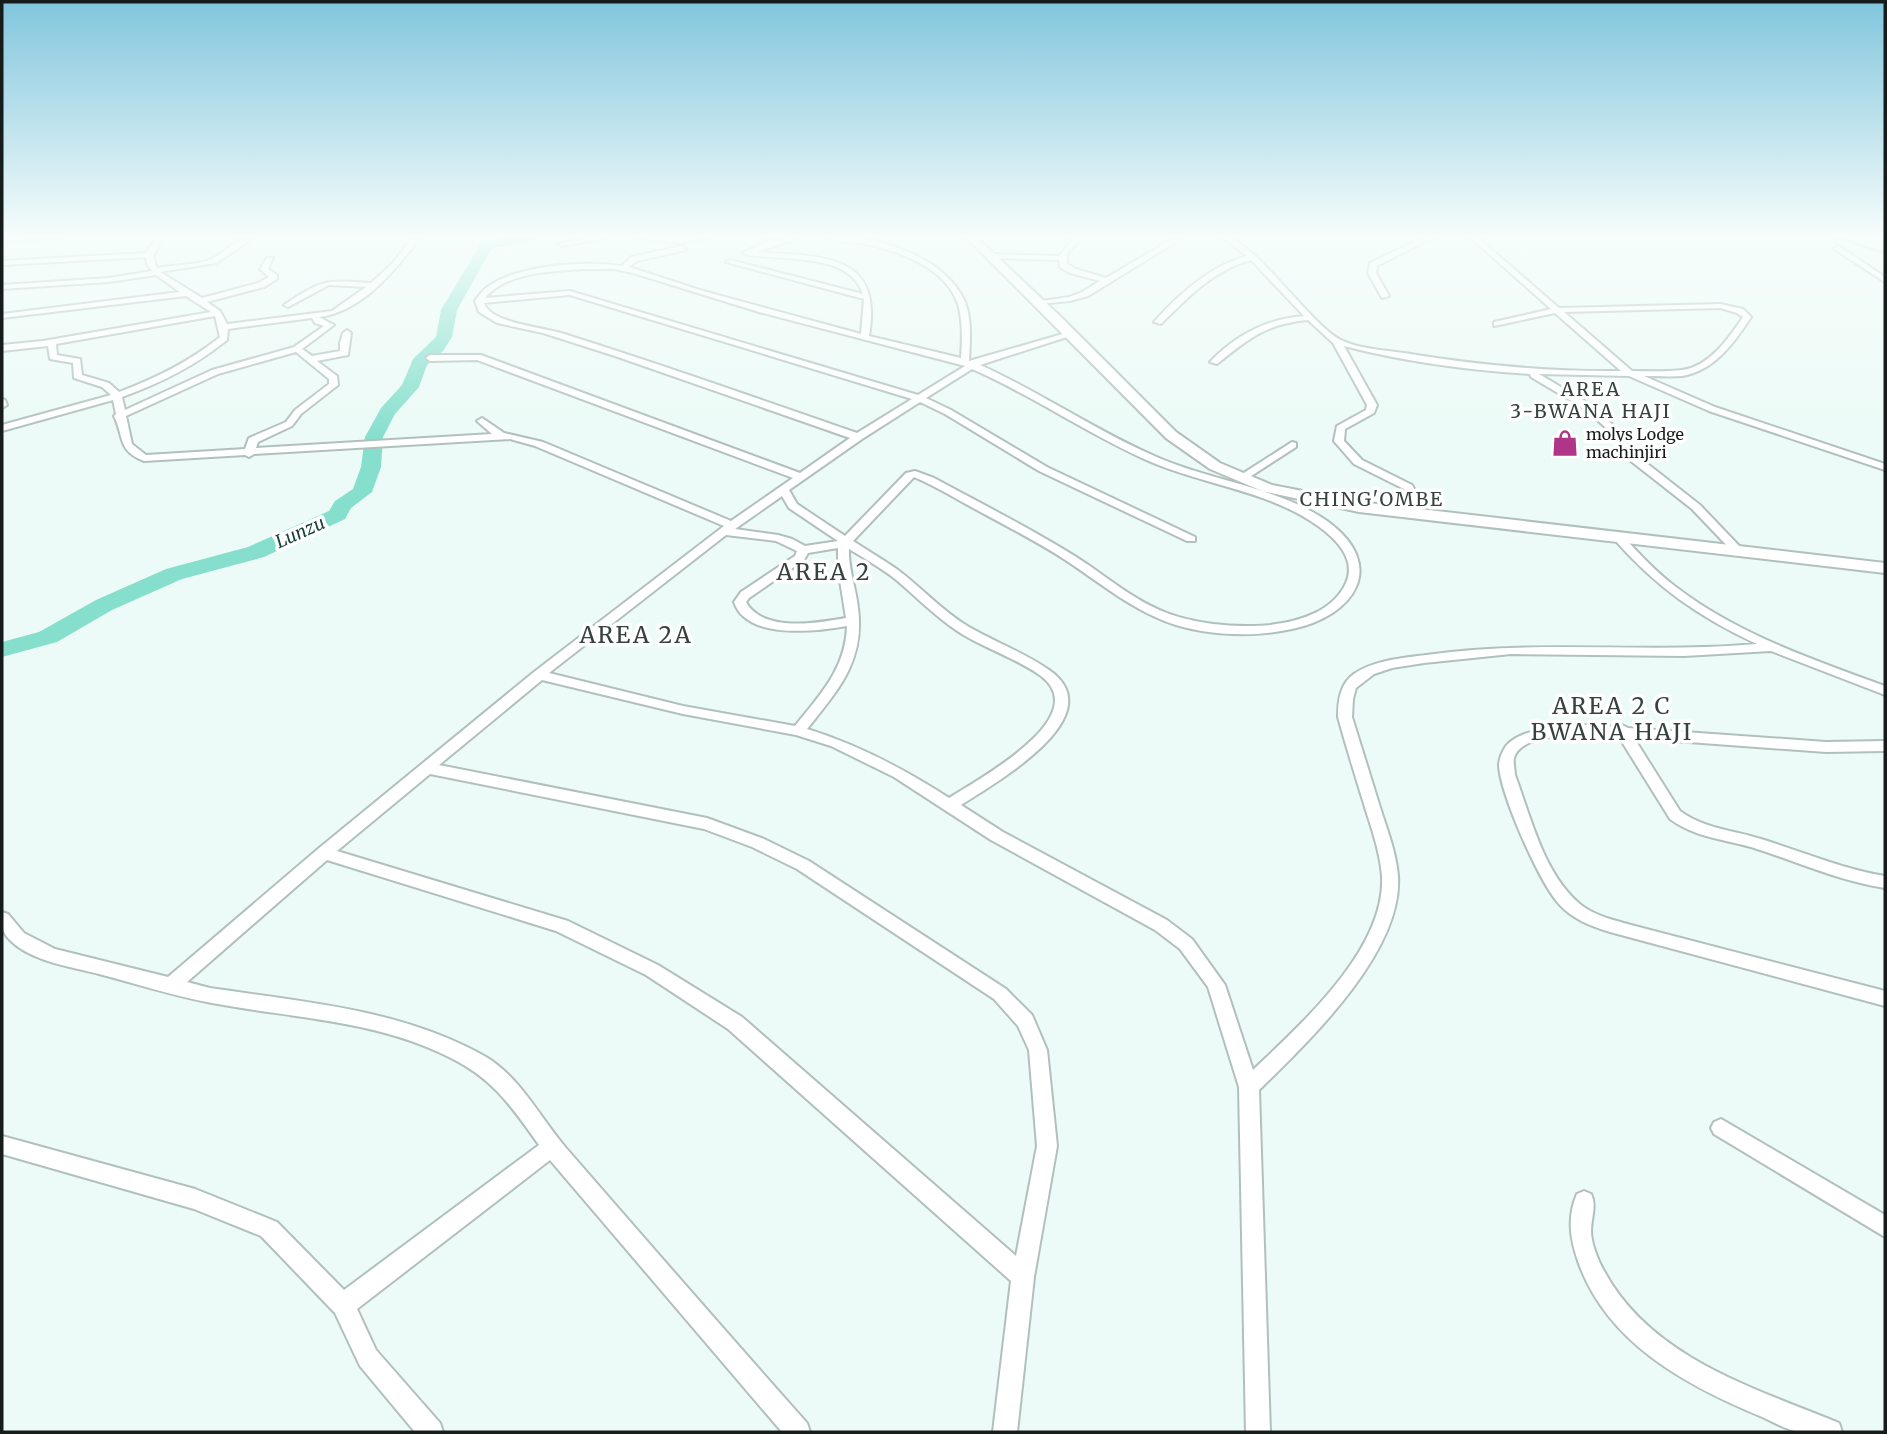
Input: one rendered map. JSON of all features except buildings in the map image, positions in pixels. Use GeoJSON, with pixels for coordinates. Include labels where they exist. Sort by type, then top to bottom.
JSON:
{"type":"FeatureCollection","features":[{"type":"Feature","properties":{"kind":"main road"},"geometry":{"type":"LineString","coordinates":[[1041,304],[1171,435],[1192,452],[1295,502],[1885,568]]}},
{"type":"Feature","properties":{"kind":"street"},"geometry":{"type":"LineString","coordinates":[[2,316],[108,304]]}},
{"type":"Feature","properties":{"kind":"street"},"geometry":{"type":"LineString","coordinates":[[2,428],[117,397],[207,352],[224,338],[224,327],[217,313],[204,304]]}},
{"type":"Feature","properties":{"kind":"street"},"geometry":{"type":"LineString","coordinates":[[224,327],[334,313],[347,304]]}},
{"type":"Feature","properties":{"kind":"street"},"geometry":{"type":"LineString","coordinates":[[480,304],[482,310],[500,321],[545,331],[618,354],[858,437]]}},
{"type":"Feature","properties":{"kind":"street"},"geometry":{"type":"LineString","coordinates":[[606,304],[919,398],[948,412],[1043,469],[1191,539]]}},
{"type":"Feature","properties":{"kind":"street"},"geometry":{"type":"LineString","coordinates":[[741,304],[969,364],[1146,456],[1213,482],[1295,502],[1336,534],[1348,549],[1355,566],[1353,584],[1342,598],[1303,622],[1248,631],[1189,625],[1146,608],[1041,541],[920,475],[905,478],[845,542],[803,550]]}},
{"type":"Feature","properties":{"kind":"street"},"geometry":{"type":"LineString","coordinates":[[865,337],[870,310],[868,304]]}},
{"type":"Feature","properties":{"kind":"street"},"geometry":{"type":"LineString","coordinates":[[961,304],[969,364]]}},
{"type":"Feature","properties":{"kind":"street"},"geometry":{"type":"LineString","coordinates":[[1158,322],[1178,304]]}},
{"type":"Feature","properties":{"kind":"street"},"geometry":{"type":"LineString","coordinates":[[1296,304],[1337,342],[1372,405],[1371,411],[1366,415],[1346,422],[1339,428],[1340,445],[1358,462],[1408,487],[1412,494],[1408,513]]}},
{"type":"Feature","properties":{"kind":"street"},"geometry":{"type":"LineString","coordinates":[[1549,304],[1629,373],[1735,417],[1885,467]]}},
{"type":"Feature","properties":{"kind":"street"},"geometry":{"type":"LineString","coordinates":[[1337,342],[1423,360],[1530,373],[1682,373],[1702,366],[1737,332],[1747,317],[1746,314],[1720,306],[1556,310],[1497,324]]}},
{"type":"Feature","properties":{"kind":"street"},"geometry":{"type":"LineString","coordinates":[[2,348],[52,342],[217,313]]}},
{"type":"Feature","properties":{"kind":"street"},"geometry":{"type":"LineString","coordinates":[[119,415],[215,372],[298,349],[330,325],[318,321],[314,316]]}},
{"type":"Feature","properties":{"kind":"street"},"geometry":{"type":"LineString","coordinates":[[1214,362],[1269,322],[1309,318]]}},
{"type":"Feature","properties":{"kind":"street"},"geometry":{"type":"LineString","coordinates":[[312,359],[345,353],[347,333]]}},
{"type":"Feature","properties":{"kind":"street"},"geometry":{"type":"LineString","coordinates":[[170,986],[324,853],[539,675],[728,528],[969,364],[1070,333]]}},
{"type":"Feature","properties":{"kind":"street"},"geometry":{"type":"LineString","coordinates":[[52,342],[53,357],[77,361],[77,376],[108,387],[117,397],[119,415],[131,451],[144,458],[518,437],[728,528],[784,539],[794,542],[803,550]]}},
{"type":"Feature","properties":{"kind":"street"},"geometry":{"type":"LineString","coordinates":[[249,454],[253,440],[289,424],[298,412],[320,398],[333,385],[334,378],[298,349]]}},
{"type":"Feature","properties":{"kind":"street"},"geometry":{"type":"LineString","coordinates":[[430,358],[478,357],[800,477]]}},
{"type":"Feature","properties":{"kind":"street"},"geometry":{"type":"LineString","coordinates":[[1530,373],[1588,407],[1608,425],[1631,456],[1696,507],[1738,551]]}},
{"type":"Feature","properties":{"kind":"street"},"geometry":{"type":"LineString","coordinates":[[482,421],[501,436]]}},
{"type":"Feature","properties":{"kind":"street"},"geometry":{"type":"LineString","coordinates":[[1241,478],[1292,445]]}},
{"type":"Feature","properties":{"kind":"street"},"geometry":{"type":"LineString","coordinates":[[783,489],[793,506],[911,586],[961,628],[1045,673],[1057,684],[1062,708],[1059,718],[1046,735],[1023,755],[950,805]]}},
{"type":"Feature","properties":{"kind":"street"},"geometry":{"type":"LineString","coordinates":[[1618,537],[1643,568],[1661,582],[1771,647],[1885,691]]}},
{"type":"Feature","properties":{"kind":"street"},"geometry":{"type":"LineString","coordinates":[[798,731],[848,663],[853,639],[845,580],[845,542]]}},
{"type":"Feature","properties":{"kind":"street"},"geometry":{"type":"LineString","coordinates":[[803,550],[800,558],[745,596],[740,602],[741,608],[746,614],[761,621],[800,627],[852,621]]}},
{"type":"Feature","properties":{"kind":"street"},"geometry":{"type":"LineString","coordinates":[[1249,1087],[1332,1001],[1366,954],[1384,919],[1390,887],[1388,859],[1345,717],[1344,700],[1352,683],[1362,675],[1380,668],[1475,652],[1564,650],[1671,654],[1732,652],[1771,647]]}},
{"type":"Feature","properties":{"kind":"street"},"geometry":{"type":"LineString","coordinates":[[539,675],[683,710],[798,731],[868,757],[997,836],[1161,925],[1186,944],[1216,985],[1249,1087],[1258,1432]]}},
{"type":"Feature","properties":{"kind":"street"},"geometry":{"type":"LineString","coordinates":[[1885,746],[1826,747],[1622,730],[1588,730],[1538,736],[1514,746],[1507,757],[1512,786],[1559,895],[1574,909],[1593,920],[1885,999]]}},
{"type":"Feature","properties":{"kind":"street"},"geometry":{"type":"LineString","coordinates":[[1622,730],[1675,815],[1686,823],[1754,843],[1845,875],[1885,882]]}},
{"type":"Feature","properties":{"kind":"street"},"geometry":{"type":"LineString","coordinates":[[426,768],[695,821],[758,843],[803,865],[1000,994],[1025,1021],[1038,1050],[1047,1146],[1023,1277],[1005,1432]]}},
{"type":"Feature","properties":{"kind":"street"},"geometry":{"type":"LineString","coordinates":[[324,853],[562,926],[615,951],[709,1005],[735,1023],[1023,1277]]}},
{"type":"Feature","properties":{"kind":"street"},"geometry":{"type":"LineString","coordinates":[[2,919],[18,938],[51,955],[211,995],[356,1018],[410,1033],[454,1050],[482,1065],[509,1088],[552,1147],[798,1432]]}},
{"type":"Feature","properties":{"kind":"street"},"geometry":{"type":"LineString","coordinates":[[1721,1128],[1885,1227]]}},
{"type":"Feature","properties":{"kind":"street"},"geometry":{"type":"LineString","coordinates":[[2,1145],[195,1199],[251,1219],[269,1229],[343,1305],[368,1358],[431,1432]]}},
{"type":"Feature","properties":{"kind":"street"},"geometry":{"type":"LineString","coordinates":[[343,1305],[552,1147]]}},
{"type":"Feature","properties":{"kind":"street"},"geometry":{"type":"LineString","coordinates":[[1584,1201],[1581,1236],[1590,1266],[1608,1296],[1631,1325],[1662,1352],[1707,1379],[1763,1406],[1830,1432]]}},
{"type":"Feature","properties":{"kind":"waterway","name":"Lunzu"},"geometry":{"type":"LineString","coordinates":[[2,650],[48,637],[104,605],[174,574],[256,552],[338,515],[342,505],[362,492],[371,467],[374,437],[387,412],[410,387],[419,363],[437,348],[444,337],[452,304]]}},
{"type":"Feature","properties":{"kind":"place","name":"molys Lodge machinjiri"},"geometry":{"type":"Point","coordinates":[1565,443]}},
{"type":"Feature","properties":{"kind":"district","name":"AREA 3-BWANA HAJI"},"geometry":{"type":"Point","coordinates":[1591,400]}},
{"type":"Feature","properties":{"kind":"district","name":"CHING'OMBE"},"geometry":{"type":"Point","coordinates":[1372,499]}},
{"type":"Feature","properties":{"kind":"district","name":"AREA 2"},"geometry":{"type":"Point","coordinates":[824,571]}},
{"type":"Feature","properties":{"kind":"district","name":"AREA 2A"},"geometry":{"type":"Point","coordinates":[636,634]}},
{"type":"Feature","properties":{"kind":"district","name":"AREA 2 C BWANA HAJI"},"geometry":{"type":"Point","coordinates":[1612,718]}}]}
